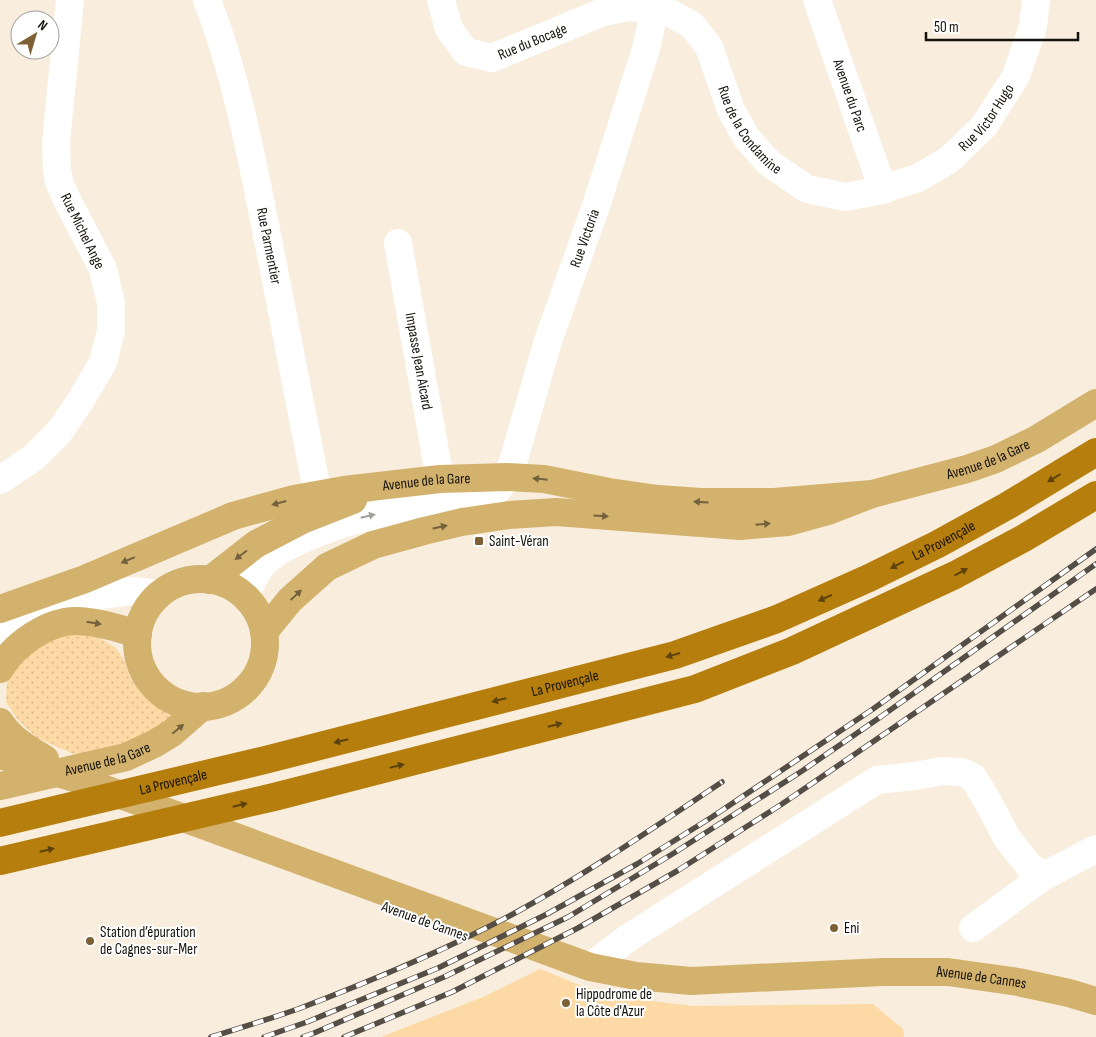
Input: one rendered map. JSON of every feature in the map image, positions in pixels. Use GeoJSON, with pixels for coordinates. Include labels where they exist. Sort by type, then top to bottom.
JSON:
{"type":"FeatureCollection","features":[{"type":"Feature","properties":{"kind":"highway","name":"La Provençale"},"geometry":{"type":"LineString","coordinates":[[0,823],[265,760],[675,655],[777,618],[869,578],[938,544],[1096,452]]}},
{"type":"Feature","properties":{"kind":"highway"},"geometry":{"type":"LineString","coordinates":[[0,862],[274,798],[695,689],[792,651],[955,575],[1024,538],[1096,495]]}},
{"type":"Feature","properties":{"kind":"main road","name":"Avenue de la Gare"},"geometry":{"type":"LineString","coordinates":[[264,632],[290,600],[327,567],[373,545],[462,522],[509,515],[556,512],[740,526],[788,522],[828,511],[872,494],[967,469],[996,459],[1036,439],[1096,403]]}},
{"type":"Feature","properties":{"kind":"main road","name":"Avenue de la Gare"},"geometry":{"type":"LineString","coordinates":[[0,609],[85,579],[233,516],[294,499],[378,486],[440,479],[507,477],[544,479],[609,492],[658,499],[701,502],[774,502],[872,494]]}},
{"type":"Feature","properties":{"kind":"main road"},"geometry":{"type":"LineString","coordinates":[[210,580],[256,544],[302,520],[349,503],[378,486]]}},
{"type":"Feature","properties":{"kind":"main road"},"geometry":{"type":"LineString","coordinates":[[198,579],[225,584],[245,596],[259,615],[264,632],[265,647],[259,669],[252,681],[242,692],[217,704],[203,706],[182,704],[168,697],[155,687],[141,665],[137,644],[144,614],[149,605],[170,587],[198,579]]}},
{"type":"Feature","properties":{"kind":"main road"},"geometry":{"type":"LineString","coordinates":[[0,669],[4,662],[23,643],[49,627],[61,623],[75,620],[95,622],[138,634]]}},
{"type":"Feature","properties":{"kind":"main road","name":"Avenue de la Gare"},"geometry":{"type":"LineString","coordinates":[[16,767],[126,757],[172,733],[203,706]]}},
{"type":"Feature","properties":{"kind":"main road"},"geometry":{"type":"LineString","coordinates":[[0,722],[5,730],[21,744],[16,767]]}},
{"type":"Feature","properties":{"kind":"main road","name":"Avenue de Cannes"},"geometry":{"type":"LineString","coordinates":[[16,767],[80,780],[587,972]]}},
{"type":"Feature","properties":{"kind":"main road","name":"Avenue de Cannes"},"geometry":{"type":"LineString","coordinates":[[16,767],[375,903],[629,986],[688,994],[812,986],[864,974],[883,972],[948,972],[1018,982],[1096,1001]]}},
{"type":"Feature","properties":{"kind":"street","name":"Rue Michel Ange"},"geometry":{"type":"LineString","coordinates":[[0,480],[33,458],[60,431],[103,362],[111,331],[111,304],[103,269],[66,198],[59,182],[57,170],[56,142],[70,0]]}},
{"type":"Feature","properties":{"kind":"street","name":"Rue Parmentier"},"geometry":{"type":"LineString","coordinates":[[207,0],[232,78],[249,145],[318,495]]}},
{"type":"Feature","properties":{"kind":"street","name":"Rue du Bocage"},"geometry":{"type":"LineString","coordinates":[[441,0],[450,29],[466,52],[492,58],[603,12],[657,4]]}},
{"type":"Feature","properties":{"kind":"street","name":"Avenue du Parc"},"geometry":{"type":"LineString","coordinates":[[817,0],[883,190]]}},
{"type":"Feature","properties":{"kind":"street","name":"Rue Victor Hugo"},"geometry":{"type":"LineString","coordinates":[[883,190],[918,178],[950,159],[984,126],[1016,76],[1033,27],[1036,0]]}},
{"type":"Feature","properties":{"kind":"street","name":"Rue de la Condamine"},"geometry":{"type":"LineString","coordinates":[[657,4],[692,25],[709,47],[731,110],[746,137],[769,163],[807,189],[845,197],[883,190]]}},
{"type":"Feature","properties":{"kind":"street","name":"Rue Victoria"},"geometry":{"type":"LineString","coordinates":[[507,477],[514,459],[548,341],[596,206],[646,49],[657,4]]}},
{"type":"Feature","properties":{"kind":"street","name":"Impasse Jean Aicard"},"geometry":{"type":"LineString","coordinates":[[398,243],[440,479]]}},
{"type":"Feature","properties":{"kind":"street"},"geometry":{"type":"LineString","coordinates":[[245,596],[261,566],[272,556],[297,542],[340,524],[367,516],[490,496],[507,477]]}},
{"type":"Feature","properties":{"kind":"street"},"geometry":{"type":"LineString","coordinates":[[0,632],[14,622],[47,608],[82,598],[132,591],[160,594]]}},
{"type":"Feature","properties":{"kind":"street"},"geometry":{"type":"LineString","coordinates":[[0,644],[22,632],[49,627]]}},
{"type":"Feature","properties":{"kind":"street"},"geometry":{"type":"LineString","coordinates":[[587,972],[628,938],[877,780],[942,771],[962,772],[973,777],[1007,838],[1029,866],[1044,876]]}},
{"type":"Feature","properties":{"kind":"street"},"geometry":{"type":"LineString","coordinates":[[973,928],[1044,876],[1096,849]]}},
{"type":"Feature","properties":{"kind":"shaded area"},"geometry":{"type":"Polygon","coordinates":[[[77,634],[100,638],[116,648],[124,660],[131,679],[142,695],[172,715],[160,730],[90,760],[37,738],[18,720],[6,702],[7,681],[15,663],[51,638],[77,634]]]}},
{"type":"Feature","properties":{"kind":"shaded area","name":"Hippodrome de la Côte d'Azur"},"geometry":{"type":"Polygon","coordinates":[[[540,969],[602,992],[693,1006],[873,1004],[903,1029],[904,1037],[381,1037],[483,997],[540,969]]]}},
{"type":"Feature","properties":{"kind":"railway"},"geometry":{"type":"LineString","coordinates":[[264,1037],[307,1022],[438,968],[547,914],[637,864],[712,817],[873,709],[1096,549]]}},
{"type":"Feature","properties":{"kind":"railway"},"geometry":{"type":"LineString","coordinates":[[303,1037],[444,977],[568,917],[674,853],[802,771],[1096,564]]}},
{"type":"Feature","properties":{"kind":"railway"},"geometry":{"type":"LineString","coordinates":[[344,1037],[452,992],[578,928],[677,871],[782,804],[1096,589]]}},
{"type":"Feature","properties":{"kind":"railway"},"geometry":{"type":"LineString","coordinates":[[211,1037],[287,1013],[407,965],[461,941],[540,899],[593,867],[722,782]]}},
{"type":"Feature","properties":{"kind":"place","name":"Saint-Véran"},"geometry":{"type":"Point","coordinates":[479,541]}},
{"type":"Feature","properties":{"kind":"place","name":"Eni"},"geometry":{"type":"Point","coordinates":[834,928]}},
{"type":"Feature","properties":{"kind":"place","name":"Station d’épuration de Cagnes-sur-Mer"},"geometry":{"type":"Point","coordinates":[90,941]}},
{"type":"Feature","properties":{"kind":"place","name":"Hippodrome de la Côte d'Azur"},"geometry":{"type":"Point","coordinates":[566,1003]}}]}
